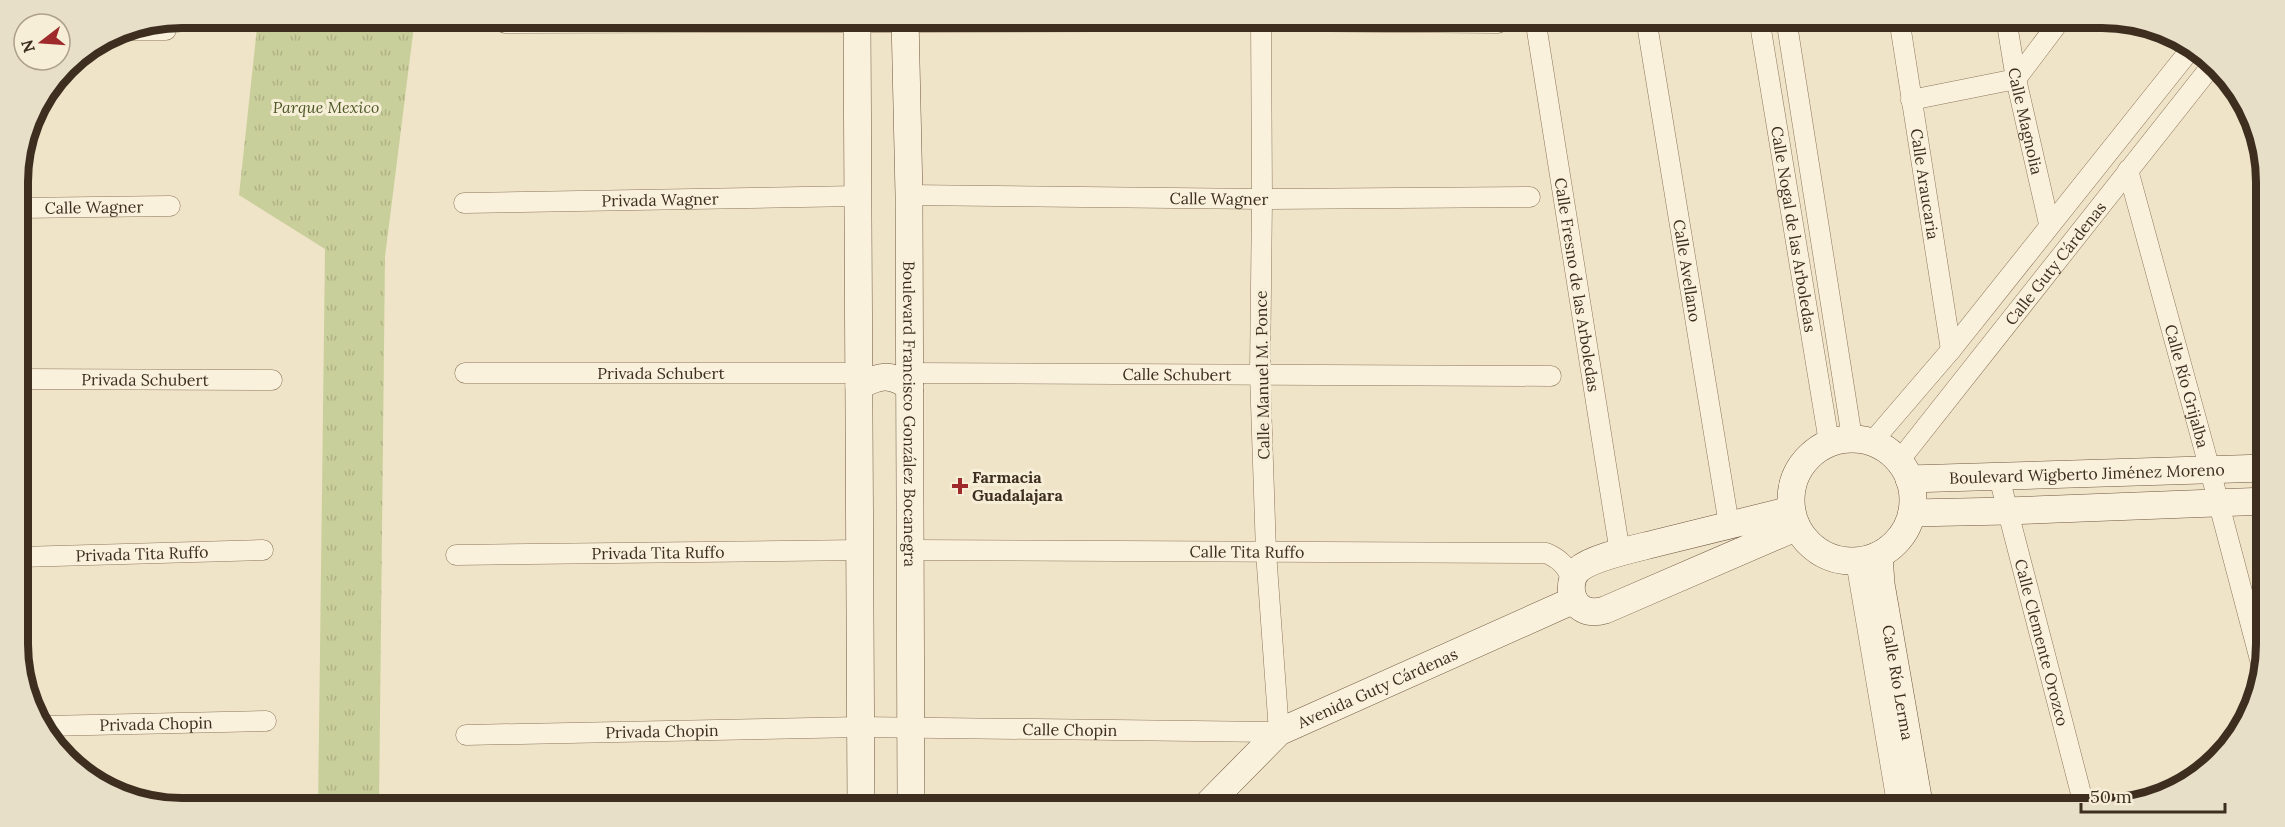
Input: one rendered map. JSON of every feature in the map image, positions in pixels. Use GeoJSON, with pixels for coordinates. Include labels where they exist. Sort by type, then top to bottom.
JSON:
{"type":"FeatureCollection","features":[{"type":"Feature","properties":{"kind":"street"},"geometry":{"type":"LineString","coordinates":[[857,28],[856,196],[861,798]]}},
{"type":"Feature","properties":{"kind":"street","name":"Boulevard Francisco González Bocanegra"},"geometry":{"type":"LineString","coordinates":[[905,28],[909,195],[911,798]]}},
{"type":"Feature","properties":{"kind":"street","name":"Calle Manuel M. Ponce"},"geometry":{"type":"LineString","coordinates":[[1261,28],[1260,374],[1266,552],[1279,732]]}},
{"type":"Feature","properties":{"kind":"street","name":"Calle Fresno de las Arboledas"},"geometry":{"type":"LineString","coordinates":[[1537,28],[1620,553]]}},
{"type":"Feature","properties":{"kind":"street","name":"Calle Avellano"},"geometry":{"type":"LineString","coordinates":[[1648,28],[1729,525]]}},
{"type":"Feature","properties":{"kind":"street","name":"Calle Nogal de las Arboledas"},"geometry":{"type":"LineString","coordinates":[[1761,28],[1851,441]]}},
{"type":"Feature","properties":{"kind":"street","name":"Calle Nogal de las Arboledas"},"geometry":{"type":"LineString","coordinates":[[1788,28],[1851,441]]}},
{"type":"Feature","properties":{"kind":"street","name":"Calle Araucaria"},"geometry":{"type":"LineString","coordinates":[[1900,28],[1951,350]]}},
{"type":"Feature","properties":{"kind":"street","name":"Calle Magnolia"},"geometry":{"type":"LineString","coordinates":[[2008,28],[2016,78],[2049,224]]}},
{"type":"Feature","properties":{"kind":"street"},"geometry":{"type":"LineString","coordinates":[[1911,100],[2016,78],[2054,28]]}},
{"type":"Feature","properties":{"kind":"street","name":"Calle Guty Cárdenas"},"geometry":{"type":"LineString","coordinates":[[1851,441],[1951,350],[2049,224],[2187,54]]}},
{"type":"Feature","properties":{"kind":"street","name":"Calle Guty Cárdenas"},"geometry":{"type":"LineString","coordinates":[[1904,470],[2128,170],[2207,70]]}},
{"type":"Feature","properties":{"kind":"street","name":"Calle Río Grijalba"},"geometry":{"type":"LineString","coordinates":[[2128,170],[2256,644]]}},
{"type":"Feature","properties":{"kind":"street","name":"Calle Wagner"},"geometry":{"type":"LineString","coordinates":[[909,195],[1262,199],[1530,197]]}},
{"type":"Feature","properties":{"kind":"street","name":"Privada Wagner"},"geometry":{"type":"LineString","coordinates":[[464,203],[856,196]]}},
{"type":"Feature","properties":{"kind":"street","name":"Calle Wagner"},"geometry":{"type":"LineString","coordinates":[[29,208],[170,206]]}},
{"type":"Feature","properties":{"kind":"street","name":"Privada Schubert"},"geometry":{"type":"LineString","coordinates":[[465,373],[859,379]]}},
{"type":"Feature","properties":{"kind":"street","name":"Calle Schubert"},"geometry":{"type":"LineString","coordinates":[[910,380],[1260,374],[1551,376]]}},
{"type":"Feature","properties":{"kind":"street"},"geometry":{"type":"LineString","coordinates":[[859,379],[886,377],[910,380]]}},
{"type":"Feature","properties":{"kind":"street","name":"Privada Schubert"},"geometry":{"type":"LineString","coordinates":[[29,379],[272,380]]}},
{"type":"Feature","properties":{"kind":"street"},"geometry":{"type":"LineString","coordinates":[[1851,441],[1887,449],[1904,470],[1913,496],[1912,513],[1905,530],[1894,545],[1867,558],[1832,558],[1811,546],[1794,518],[1792,485],[1803,462],[1814,450],[1851,441]]}},
{"type":"Feature","properties":{"kind":"street","name":"Boulevard Wigberto Jiménez Moreno"},"geometry":{"type":"LineString","coordinates":[[1904,470],[1999,477],[2256,468]]}},
{"type":"Feature","properties":{"kind":"street","name":"Calle Clemente Orozco"},"geometry":{"type":"LineString","coordinates":[[1999,477],[2082,798]]}},
{"type":"Feature","properties":{"kind":"street","name":"Boulevard Wigberto Jiménez Moreno"},"geometry":{"type":"LineString","coordinates":[[1912,513],[2007,512],[2256,501]]}},
{"type":"Feature","properties":{"kind":"street","name":"Avenida Guty Cárdenas"},"geometry":{"type":"LineString","coordinates":[[1214,798],[1279,732],[1573,590],[1579,569],[1589,563],[1729,525],[1794,518]]}},
{"type":"Feature","properties":{"kind":"street"},"geometry":{"type":"LineString","coordinates":[[1573,590],[1582,609],[1594,612],[1605,610],[1794,518]]}},
{"type":"Feature","properties":{"kind":"street","name":"Privada Tita Ruffo"},"geometry":{"type":"LineString","coordinates":[[28,557],[262,550]]}},
{"type":"Feature","properties":{"kind":"street","name":"Privada Tita Ruffo"},"geometry":{"type":"LineString","coordinates":[[456,555],[860,550]]}},
{"type":"Feature","properties":{"kind":"street","name":"Calle Tita Ruffo"},"geometry":{"type":"LineString","coordinates":[[911,550],[1546,553],[1565,564],[1573,590]]}},
{"type":"Feature","properties":{"kind":"street","name":"Calle Río Lerma"},"geometry":{"type":"LineString","coordinates":[[1867,558],[1897,798]]}},
{"type":"Feature","properties":{"kind":"street","name":"Calle Río Lerma"},"geometry":{"type":"LineString","coordinates":[[1867,558],[1881,584],[1918,798]]}},
{"type":"Feature","properties":{"kind":"street","name":"Privada Chopin"},"geometry":{"type":"LineString","coordinates":[[52,726],[266,721]]}},
{"type":"Feature","properties":{"kind":"street","name":"Calle Chopin"},"geometry":{"type":"LineString","coordinates":[[860,727],[1279,732]]}},
{"type":"Feature","properties":{"kind":"street","name":"Privada Chopin"},"geometry":{"type":"LineString","coordinates":[[466,735],[860,727]]}},
{"type":"Feature","properties":{"kind":"green space","name":"Parque Mexico"},"geometry":{"type":"Polygon","coordinates":[[[257,28],[414,28],[385,257],[379,798],[318,798],[325,249],[239,195],[257,28]]]}},
{"type":"Feature","properties":{"kind":"place","name":"Farmacia Guadalajara"},"geometry":{"type":"Point","coordinates":[960,486]}}]}
